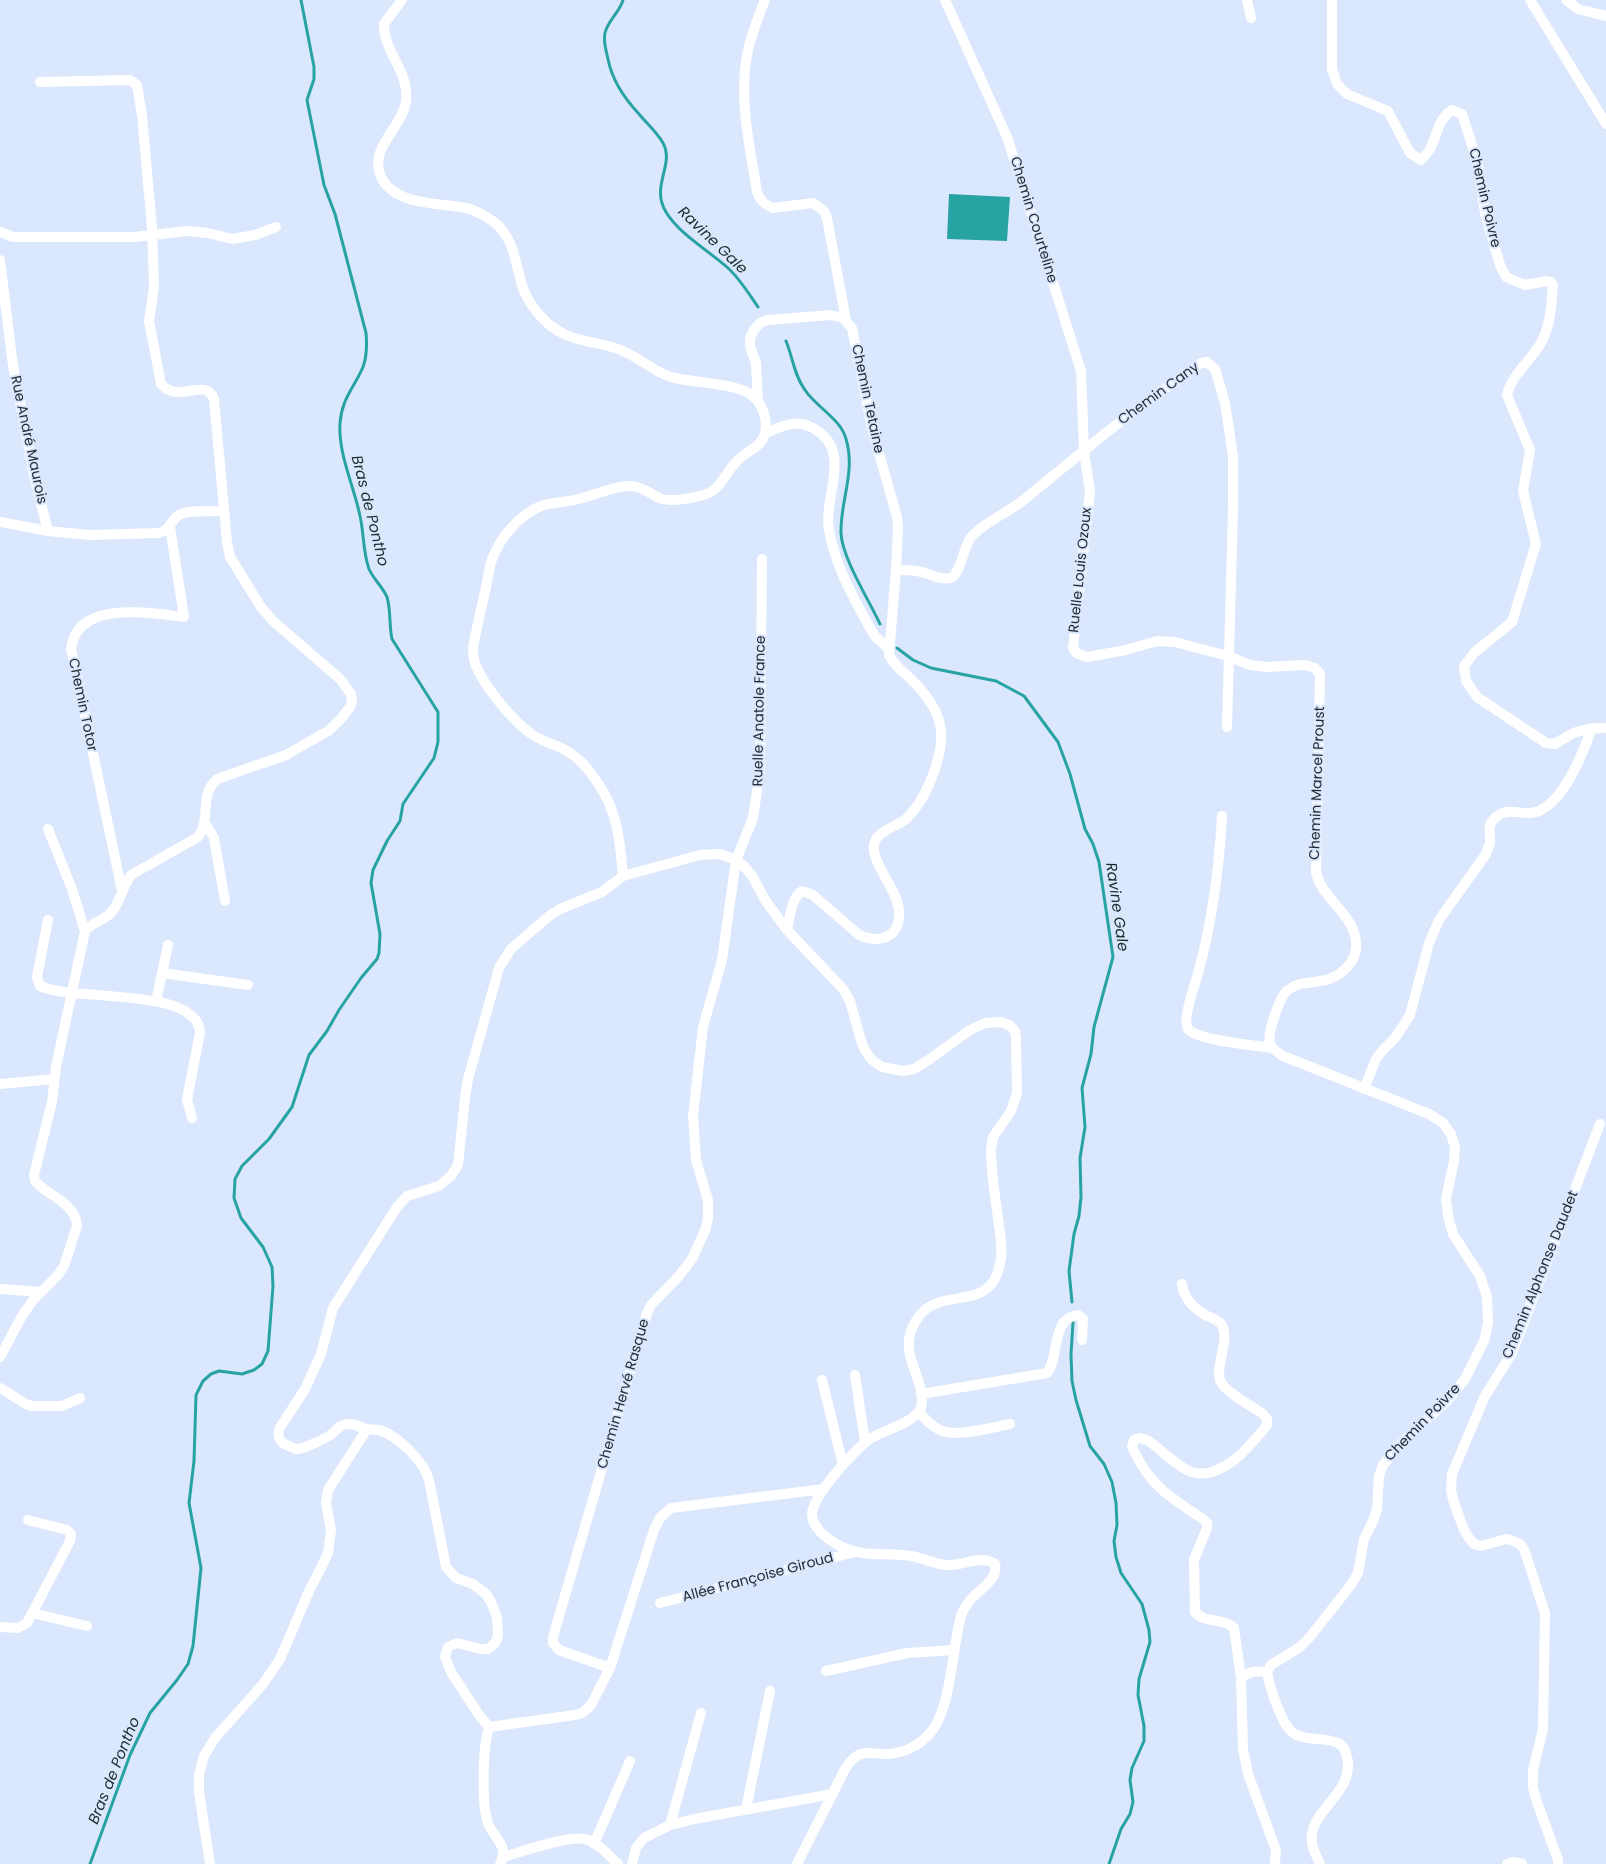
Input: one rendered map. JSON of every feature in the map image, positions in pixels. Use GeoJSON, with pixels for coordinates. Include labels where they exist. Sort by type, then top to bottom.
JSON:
{"type":"FeatureCollection","features":[{"type":"Feature","properties":{"kind":"street"},"geometry":{"type":"LineString","coordinates":[[402,0],[384,24],[386,38],[406,85],[403,115],[384,142],[379,156],[378,166],[381,178],[387,185],[409,199],[470,210],[496,223],[512,245],[524,291],[534,309],[549,324],[565,334],[583,340],[598,342],[626,352],[651,369],[672,378],[737,388],[749,394],[758,402]]}},
{"type":"Feature","properties":{"kind":"street","name":"Chemin Tetaine"},"geometry":{"type":"LineString","coordinates":[[765,0],[748,48],[744,89],[744,108],[759,198],[773,208],[813,203],[824,211],[827,218],[846,320],[852,328],[872,429],[897,517],[896,570],[888,648]]}},
{"type":"Feature","properties":{"kind":"street","name":"Chemin Courteline"},"geometry":{"type":"LineString","coordinates":[[945,0],[1007,137],[1081,371],[1084,451]]}},
{"type":"Feature","properties":{"kind":"street"},"geometry":{"type":"LineString","coordinates":[[1247,0],[1251,18]]}},
{"type":"Feature","properties":{"kind":"street","name":"Chemin Poivre"},"geometry":{"type":"LineString","coordinates":[[1332,0],[1332,69],[1337,84],[1347,94],[1388,110],[1410,153],[1421,160],[1430,150],[1440,121],[1446,114],[1452,110],[1462,114],[1478,164],[1485,213],[1500,264],[1506,277],[1525,285],[1547,281],[1553,285],[1550,319],[1546,334],[1509,386],[1508,395],[1530,450],[1523,491],[1536,544],[1512,622],[1475,652],[1464,666],[1466,681],[1477,698],[1546,743],[1555,744],[1580,729],[1592,728]]}},
{"type":"Feature","properties":{"kind":"street"},"geometry":{"type":"LineString","coordinates":[[1530,0],[1606,124]]}},
{"type":"Feature","properties":{"kind":"street"},"geometry":{"type":"LineString","coordinates":[[1566,0],[1578,9],[1606,16]]}},
{"type":"Feature","properties":{"kind":"street"},"geometry":{"type":"LineString","coordinates":[[0,1357],[22,1316],[64,1266],[77,1226],[71,1210],[39,1185],[35,1181],[34,1175],[52,1102],[54,1079],[85,931],[91,924],[112,913],[132,875],[191,842],[203,830],[206,794],[210,785],[217,779],[286,755],[328,731],[340,720],[350,707],[352,701],[351,694],[340,679],[273,621],[261,607],[230,557],[212,394],[204,389],[182,393],[173,392],[166,390],[161,384],[149,320],[154,287],[153,235],[142,116],[135,82],[130,80],[40,82]]}},
{"type":"Feature","properties":{"kind":"street"},"geometry":{"type":"LineString","coordinates":[[0,233],[13,237],[134,237],[198,231],[232,239],[255,235],[276,227]]}},
{"type":"Feature","properties":{"kind":"street","name":"Rue André Maurois"},"geometry":{"type":"LineString","coordinates":[[0,260],[13,366],[35,480],[48,531]]}},
{"type":"Feature","properties":{"kind":"street"},"geometry":{"type":"LineString","coordinates":[[623,876],[616,823],[608,800],[599,784],[577,758],[566,750],[536,737],[520,724],[494,694],[473,658],[473,647],[492,558],[503,539],[522,518],[543,506],[576,500],[629,486],[641,488],[662,499],[675,501],[711,492],[738,460],[759,444],[765,433],[764,415],[758,402],[756,363],[750,346],[750,338],[756,326],[768,320],[831,315],[846,320]]}},
{"type":"Feature","properties":{"kind":"street","name":"Chemin Cany"},"geometry":{"type":"LineString","coordinates":[[896,570],[916,570],[934,574],[943,579],[953,577],[961,567],[966,546],[984,525],[999,518],[1113,428],[1201,363],[1207,362],[1212,365],[1225,403],[1233,456],[1227,727]]}},
{"type":"Feature","properties":{"kind":"street"},"geometry":{"type":"LineString","coordinates":[[765,433],[795,422],[803,424],[821,434],[830,444],[834,468],[827,515],[829,530],[844,580],[875,636],[888,648],[892,660],[916,684],[931,703],[940,722],[942,732],[934,771],[920,800],[908,817],[882,833],[875,842],[876,858],[897,901],[899,920],[895,930],[889,936],[880,940],[870,939],[858,934],[813,895],[802,891],[794,900],[787,930]]}},
{"type":"Feature","properties":{"kind":"street","name":"Ruelle Louis Ozoux"},"geometry":{"type":"LineString","coordinates":[[1084,451],[1090,492],[1073,648],[1076,653],[1087,656],[1126,650],[1157,641],[1175,642],[1228,656]]}},
{"type":"Feature","properties":{"kind":"street"},"geometry":{"type":"LineString","coordinates":[[0,522],[48,531],[90,535],[158,533],[170,527],[180,514],[187,512],[224,511]]}},
{"type":"Feature","properties":{"kind":"street","name":"Chemin Totor"},"geometry":{"type":"LineString","coordinates":[[122,891],[72,655],[72,641],[80,627],[94,618],[111,612],[184,617],[170,527]]}},
{"type":"Feature","properties":{"kind":"street","name":"Ruelle Anatole France"},"geometry":{"type":"LineString","coordinates":[[736,860],[754,818],[760,770],[762,559]]}},
{"type":"Feature","properties":{"kind":"street","name":"Chemin Marcel Proust"},"geometry":{"type":"LineString","coordinates":[[1228,656],[1250,665],[1267,667],[1311,666],[1320,674],[1316,874],[1322,889],[1349,919],[1356,938],[1356,952],[1342,972],[1329,980],[1295,986],[1283,995],[1270,1033],[1269,1041],[1272,1048]]}},
{"type":"Feature","properties":{"kind":"street"},"geometry":{"type":"LineString","coordinates":[[1222,816],[1220,860],[1207,941],[1189,1006],[1186,1025],[1195,1034],[1214,1039],[1272,1048],[1283,1056],[1364,1089],[1376,1059],[1395,1038],[1410,1015],[1429,943],[1439,920],[1486,854],[1490,841],[1488,830],[1494,818],[1510,810],[1524,814],[1535,812],[1555,799],[1580,760],[1592,728],[1606,728]]}},
{"type":"Feature","properties":{"kind":"street"},"geometry":{"type":"LineString","coordinates":[[205,823],[214,838],[225,901]]}},
{"type":"Feature","properties":{"kind":"street"},"geometry":{"type":"LineString","coordinates":[[48,829],[72,889],[85,931]]}},
{"type":"Feature","properties":{"kind":"street"},"geometry":{"type":"LineString","coordinates":[[489,1726],[479,1715],[451,1672],[445,1657],[448,1648],[456,1642],[480,1649],[488,1649],[492,1646],[497,1639],[498,1632],[495,1609],[486,1594],[473,1584],[456,1578],[446,1567],[429,1480],[421,1463],[393,1437],[375,1429],[367,1429],[354,1424],[341,1426],[324,1439],[298,1449],[283,1442],[278,1434],[283,1421],[305,1389],[321,1354],[333,1308],[397,1207],[413,1193],[439,1186],[451,1176],[458,1165],[468,1079],[496,978],[505,958],[518,942],[549,916],[572,903],[602,892],[623,876],[700,855],[720,854],[736,860],[744,866],[753,877],[765,900],[787,930],[843,989],[850,1001],[862,1044],[872,1060],[882,1067],[903,1071],[914,1069],[930,1060],[970,1030],[985,1023],[1001,1022],[1011,1026],[1015,1031],[1017,1084],[1015,1103],[994,1137],[991,1150],[1002,1246],[996,1277],[991,1286],[985,1291],[973,1296],[939,1301],[922,1313],[915,1322],[908,1344],[921,1394],[922,1402],[919,1412],[909,1421],[880,1433],[865,1442],[824,1489],[813,1508],[812,1516],[815,1524],[826,1537],[840,1546],[856,1552],[875,1555],[911,1556],[946,1565],[984,1560],[995,1564],[994,1576],[963,1610],[940,1716],[929,1734],[917,1744],[895,1753],[872,1752],[856,1755],[849,1763],[796,1864]]}},
{"type":"Feature","properties":{"kind":"street","name":"Chemin Hervé Rasque"},"geometry":{"type":"LineString","coordinates":[[610,1668],[559,1650],[553,1643],[553,1637],[647,1313],[651,1305],[678,1277],[692,1259],[706,1228],[708,1200],[696,1160],[693,1116],[703,1027],[722,960],[736,860]]}},
{"type":"Feature","properties":{"kind":"street"},"geometry":{"type":"LineString","coordinates":[[48,920],[37,980],[42,988],[156,1001],[180,1008],[196,1018],[200,1025],[200,1033],[187,1100],[192,1118]]}},
{"type":"Feature","properties":{"kind":"street"},"geometry":{"type":"LineString","coordinates":[[156,1001],[168,945]]}},
{"type":"Feature","properties":{"kind":"street"},"geometry":{"type":"LineString","coordinates":[[162,973],[248,985]]}},
{"type":"Feature","properties":{"kind":"street"},"geometry":{"type":"LineString","coordinates":[[0,1084],[54,1079]]}},
{"type":"Feature","properties":{"kind":"street","name":"Chemin Poivre"},"geometry":{"type":"LineString","coordinates":[[1267,1673],[1271,1665],[1300,1647],[1309,1638],[1351,1585],[1358,1573],[1364,1539],[1377,1509],[1379,1476],[1383,1465],[1404,1440],[1447,1402],[1465,1379],[1484,1341],[1488,1323],[1487,1297],[1480,1276],[1453,1234],[1448,1216],[1446,1199],[1454,1161],[1454,1147],[1451,1134],[1443,1123],[1429,1114],[1364,1089]]}},
{"type":"Feature","properties":{"kind":"street","name":"Chemin Alphonse Daudet"},"geometry":{"type":"LineString","coordinates":[[1558,1864],[1536,1802],[1533,1788],[1533,1770],[1543,1729],[1545,1613],[1524,1549],[1520,1544],[1506,1539],[1481,1546],[1474,1544],[1464,1530],[1453,1500],[1451,1481],[1458,1458],[1486,1396],[1512,1353],[1600,1124]]}},
{"type":"Feature","properties":{"kind":"street"},"geometry":{"type":"LineString","coordinates":[[1182,1284],[1184,1294],[1191,1304],[1222,1325],[1224,1339],[1219,1376],[1222,1384],[1263,1414],[1267,1419],[1266,1425],[1239,1456],[1206,1474],[1190,1472],[1147,1440],[1140,1438],[1134,1440],[1132,1447],[1136,1457],[1155,1485],[1170,1498],[1207,1523],[1207,1528],[1194,1560],[1195,1612],[1204,1619],[1228,1623],[1234,1628],[1241,1678],[1243,1749],[1248,1774],[1276,1850],[1275,1864]]}},
{"type":"Feature","properties":{"kind":"street"},"geometry":{"type":"LineString","coordinates":[[0,1289],[41,1292]]}},
{"type":"Feature","properties":{"kind":"street"},"geometry":{"type":"LineString","coordinates":[[921,1394],[1047,1373],[1053,1362],[1058,1335],[1065,1322],[1073,1315],[1078,1315],[1083,1319],[1082,1340]]}},
{"type":"Feature","properties":{"kind":"street"},"geometry":{"type":"LineString","coordinates":[[855,1375],[865,1442]]}},
{"type":"Feature","properties":{"kind":"street"},"geometry":{"type":"LineString","coordinates":[[822,1380],[843,1465]]}},
{"type":"Feature","properties":{"kind":"street"},"geometry":{"type":"LineString","coordinates":[[0,1388],[32,1406],[62,1406],[80,1398]]}},
{"type":"Feature","properties":{"kind":"street"},"geometry":{"type":"LineString","coordinates":[[919,1412],[933,1426],[942,1431],[952,1433],[1010,1424]]}},
{"type":"Feature","properties":{"kind":"street"},"geometry":{"type":"LineString","coordinates":[[210,1864],[199,1792],[204,1756],[215,1738],[263,1684],[280,1659],[310,1589],[328,1553],[331,1530],[326,1504],[328,1490],[367,1429]]}},
{"type":"Feature","properties":{"kind":"street"},"geometry":{"type":"LineString","coordinates":[[489,1726],[582,1713],[590,1705],[610,1668],[654,1530],[665,1512],[672,1508],[824,1489]]}},
{"type":"Feature","properties":{"kind":"street"},"geometry":{"type":"LineString","coordinates":[[0,1627],[18,1628],[27,1623],[70,1541],[71,1534],[67,1530],[28,1520]]}},
{"type":"Feature","properties":{"kind":"street","name":"Allée Françoise Giroud"},"geometry":{"type":"LineString","coordinates":[[660,1604],[856,1552]]}},
{"type":"Feature","properties":{"kind":"street"},"geometry":{"type":"LineString","coordinates":[[32,1613],[87,1626]]}},
{"type":"Feature","properties":{"kind":"street"},"geometry":{"type":"LineString","coordinates":[[826,1672],[907,1653],[954,1650]]}},
{"type":"Feature","properties":{"kind":"street"},"geometry":{"type":"LineString","coordinates":[[1241,1678],[1248,1672],[1267,1673],[1282,1718],[1293,1733],[1308,1740],[1336,1742],[1342,1746],[1346,1753],[1348,1760],[1344,1782],[1336,1797],[1316,1821],[1312,1831],[1312,1842],[1320,1864]]}},
{"type":"Feature","properties":{"kind":"street"},"geometry":{"type":"LineString","coordinates":[[746,1809],[770,1691]]}},
{"type":"Feature","properties":{"kind":"street"},"geometry":{"type":"LineString","coordinates":[[670,1825],[701,1712]]}},
{"type":"Feature","properties":{"kind":"street"},"geometry":{"type":"LineString","coordinates":[[489,1726],[484,1750],[486,1810],[488,1822],[502,1848],[502,1860],[571,1839],[584,1839],[594,1844],[618,1864]]}},
{"type":"Feature","properties":{"kind":"street"},"geometry":{"type":"LineString","coordinates":[[594,1844],[630,1761]]}},
{"type":"Feature","properties":{"kind":"street"},"geometry":{"type":"LineString","coordinates":[[632,1864],[636,1848],[644,1838],[670,1825],[832,1794]]}},
{"type":"Feature","properties":{"kind":"street"},"geometry":{"type":"LineString","coordinates":[[1507,1864],[1513,1862],[1522,1864]]}},
{"type":"Feature","properties":{"kind":"shaded area"},"geometry":{"type":"Polygon","coordinates":[[[949,194],[1010,197],[1007,241],[947,239],[949,194]]]}},
{"type":"Feature","properties":{"kind":"waterway","name":"Bras de Pontho"},"geometry":{"type":"LineString","coordinates":[[90,1864],[130,1755],[150,1713],[188,1664],[193,1646],[201,1568],[189,1503],[194,1461],[196,1395],[203,1381],[211,1374],[219,1371],[242,1374],[254,1370],[262,1364],[268,1351],[273,1286],[272,1267],[263,1247],[241,1218],[234,1198],[235,1179],[242,1166],[269,1139],[292,1107],[309,1055],[361,978],[377,959],[380,934],[371,883],[373,870],[387,841],[400,821],[403,804],[434,758],[438,742],[438,712],[392,639],[387,597],[369,569],[360,516],[341,446],[341,414],[363,367],[366,333],[335,214],[324,185],[307,100],[314,79],[314,67],[301,0]]}},
{"type":"Feature","properties":{"kind":"waterway","name":"Ravine Gale"},"geometry":{"type":"LineString","coordinates":[[623,0],[607,28],[604,36],[605,46],[612,74],[619,88],[628,102],[663,143],[666,151],[660,193],[666,212],[686,235],[732,272],[758,307]]}},
{"type":"Feature","properties":{"kind":"waterway","name":"Ravine Gale"},"geometry":{"type":"LineString","coordinates":[[786,341],[801,384],[810,396],[839,425],[846,439],[849,451],[849,475],[841,521],[841,533],[851,566],[880,624]]}},
{"type":"Feature","properties":{"kind":"waterway","name":"Ravine Gale"},"geometry":{"type":"LineString","coordinates":[[897,648],[913,660],[931,668],[996,681],[1024,696],[1058,742],[1070,774],[1085,829],[1093,844],[1099,862],[1113,957],[1094,1027],[1091,1054],[1082,1088],[1085,1127],[1080,1158],[1081,1197],[1079,1216],[1074,1234],[1069,1271],[1072,1302]]}},
{"type":"Feature","properties":{"kind":"waterway","name":"Ravine Gale"},"geometry":{"type":"LineString","coordinates":[[1073,1322],[1072,1381],[1076,1400],[1090,1446],[1104,1464],[1112,1482],[1116,1503],[1117,1525],[1114,1541],[1116,1557],[1121,1573],[1142,1604],[1150,1642],[1139,1679],[1138,1695],[1144,1726],[1144,1741],[1132,1768],[1130,1780],[1133,1802],[1130,1814],[1121,1829],[1109,1864]]}}]}
